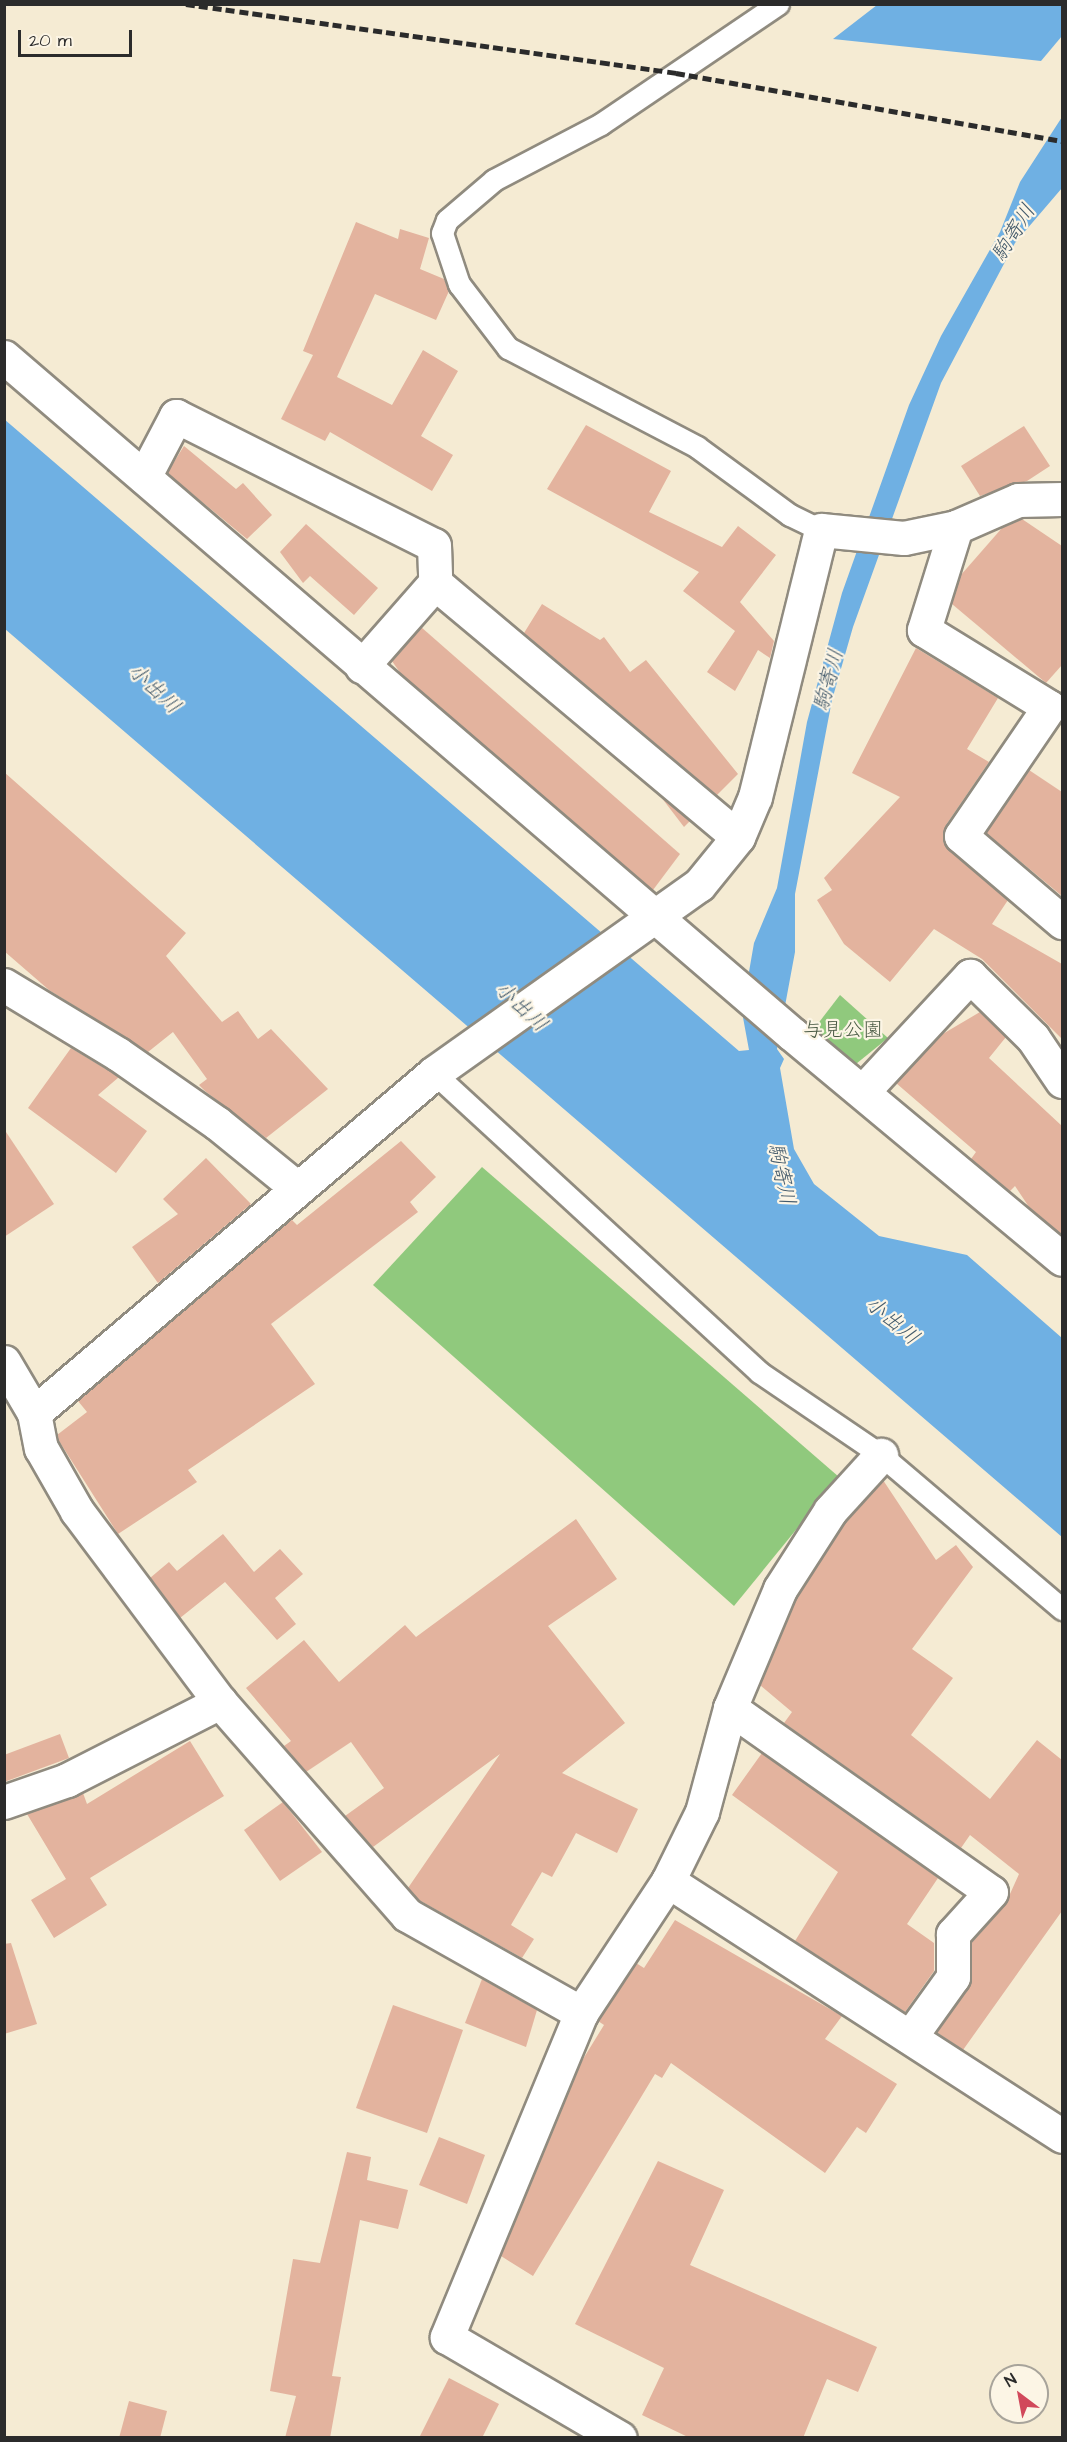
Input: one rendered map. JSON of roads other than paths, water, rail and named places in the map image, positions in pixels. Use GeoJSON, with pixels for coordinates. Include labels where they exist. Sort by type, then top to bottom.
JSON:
{"type":"FeatureCollection","features":[{"type":"Feature","properties":{"kind":"street"},"geometry":{"type":"LineString","coordinates":[[4,357],[654,922],[733,982],[792,1034],[864,1090],[1062,1259]]}},
{"type":"Feature","properties":{"kind":"street"},"geometry":{"type":"LineString","coordinates":[[144,477],[176,416],[434,545],[435,583],[362,666]]}},
{"type":"Feature","properties":{"kind":"street"},"geometry":{"type":"LineString","coordinates":[[34,1413],[439,1069],[654,922],[699,885],[738,837],[755,797],[832,530],[904,538],[956,527],[1018,500],[1062,499]]}},
{"type":"Feature","properties":{"kind":"street"},"geometry":{"type":"LineString","coordinates":[[956,527],[924,630],[1049,707],[961,836],[1062,922]]}},
{"type":"Feature","properties":{"kind":"street"},"geometry":{"type":"LineString","coordinates":[[435,583],[738,837]]}},
{"type":"Feature","properties":{"kind":"street"},"geometry":{"type":"LineString","coordinates":[[864,1090],[970,976],[1033,1038],[1062,1081]]}},
{"type":"Feature","properties":{"kind":"street"},"geometry":{"type":"LineString","coordinates":[[4,985],[127,1060],[297,1188]]}},
{"type":"Feature","properties":{"kind":"street"},"geometry":{"type":"LineString","coordinates":[[4,1362],[34,1413],[41,1448],[77,1511],[220,1702],[407,1916],[581,2013]]}},
{"type":"Feature","properties":{"kind":"street"},"geometry":{"type":"LineString","coordinates":[[620,2438],[447,2337],[581,2013],[668,1881],[702,1812],[730,1707],[780,1589],[830,1511],[881,1455]]}},
{"type":"Feature","properties":{"kind":"street"},"geometry":{"type":"LineString","coordinates":[[4,1802],[67,1780],[220,1702]]}},
{"type":"Feature","properties":{"kind":"street"},"geometry":{"type":"LineString","coordinates":[[730,1707],[991,1892],[953,1934],[954,1977],[910,2037]]}},
{"type":"Feature","properties":{"kind":"street"},"geometry":{"type":"LineString","coordinates":[[668,1881],[1062,2136]]}},
{"type":"Feature","properties":{"kind":"lane"},"geometry":{"type":"LineString","coordinates":[[778,4],[601,124],[494,180],[447,220],[442,232],[459,284],[508,348],[697,447],[790,514],[832,530]]}},
{"type":"Feature","properties":{"kind":"lane"},"geometry":{"type":"LineString","coordinates":[[439,1069],[759,1372],[881,1455],[1062,1609]]}},
{"type":"Feature","properties":{"kind":"water"},"geometry":{"type":"Polygon","coordinates":[[[877,5],[1062,5],[1062,36],[1041,61],[833,39],[877,5]]]}},
{"type":"Feature","properties":{"kind":"water"},"geometry":{"type":"Polygon","coordinates":[[[1062,117],[1062,188],[1015,243],[941,383],[853,627],[832,700],[795,894],[795,952],[777,1049],[784,1059],[780,1068],[794,1149],[814,1184],[879,1236],[967,1255],[1062,1338],[1062,1537],[5,629],[4,419],[739,1051],[749,1050],[742,1012],[754,943],[777,888],[807,722],[842,593],[909,405],[941,336],[1000,232],[1020,182],[1062,117]]]}},
{"type":"Feature","properties":{"kind":"railway"},"geometry":{"type":"LineString","coordinates":[[186,4],[676,73],[1062,141]]}},
{"type":"Feature","properties":{"kind":"water label","name":"駒寄川"},"geometry":{"type":"Point","coordinates":[1014,233]}},
{"type":"Feature","properties":{"kind":"water label","name":"駒寄川"},"geometry":{"type":"Point","coordinates":[829,680]}},
{"type":"Feature","properties":{"kind":"water label","name":"小出川"},"geometry":{"type":"Point","coordinates":[154,689]}},
{"type":"Feature","properties":{"kind":"water label","name":"小出川"},"geometry":{"type":"Point","coordinates":[521,1007]}},
{"type":"Feature","properties":{"kind":"water label","name":"駒寄川"},"geometry":{"type":"Point","coordinates":[781,1174]}},
{"type":"Feature","properties":{"kind":"water label","name":"小出川"},"geometry":{"type":"Point","coordinates":[892,1321]}},
{"type":"Feature","properties":{"kind":"park label","name":"与見公園"},"geometry":{"type":"Point","coordinates":[843,1030]}}]}
